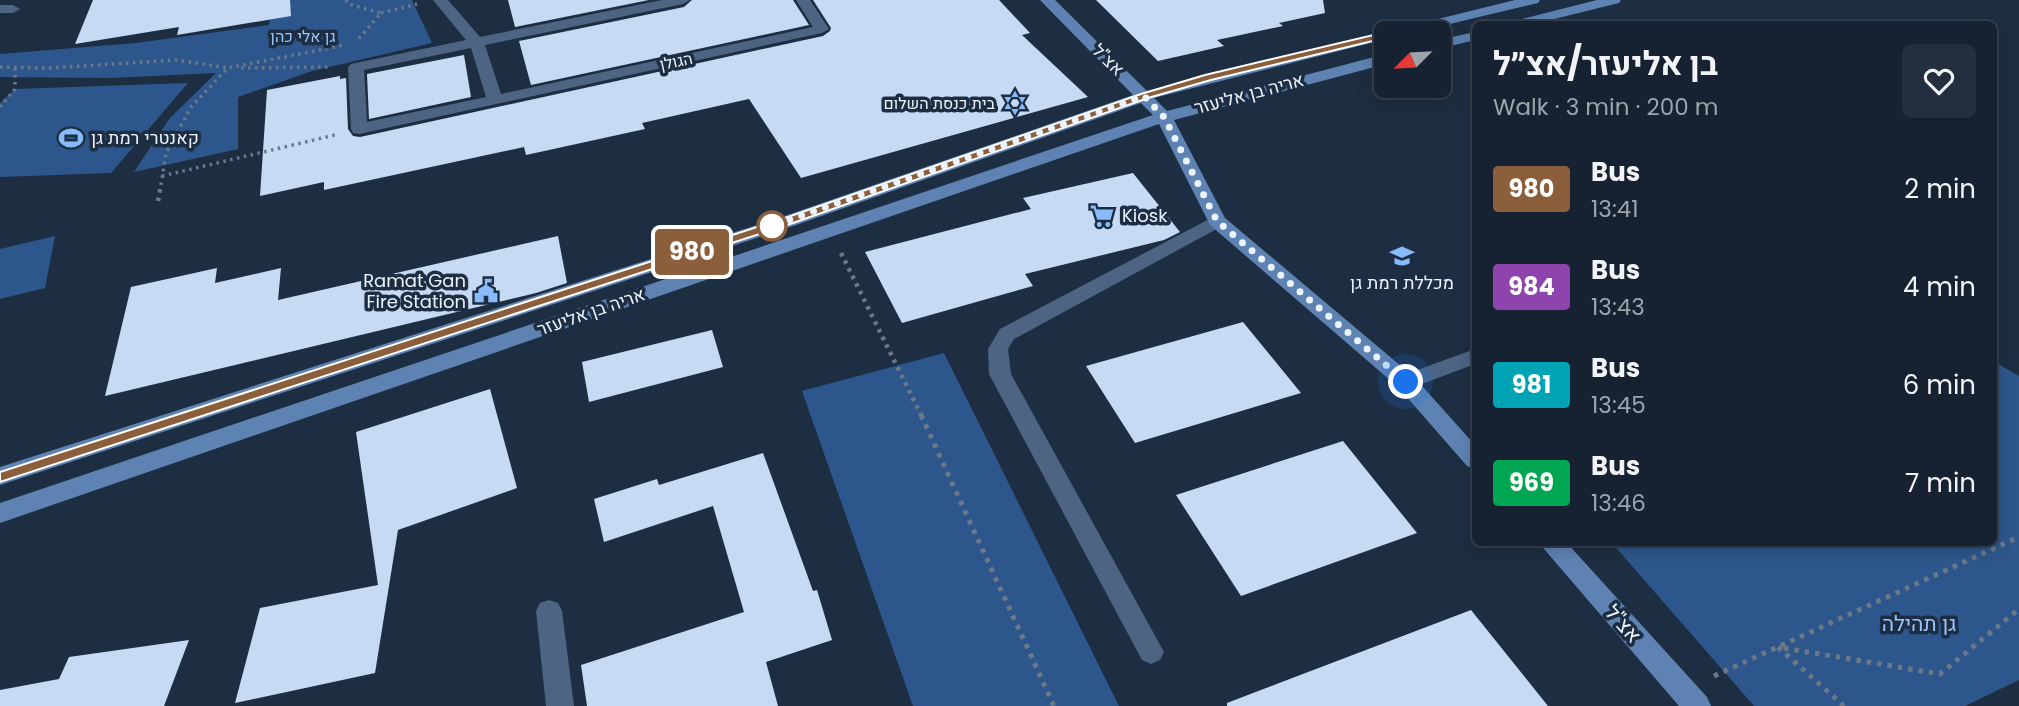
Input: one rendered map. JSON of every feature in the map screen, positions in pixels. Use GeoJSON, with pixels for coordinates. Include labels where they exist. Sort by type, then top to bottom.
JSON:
{"type":"FeatureCollection","features":[{"type":"Feature","properties":{"kind":"street"},"geometry":{"type":"LineString","coordinates":[[440,0],[477,43],[495,100]]}},
{"type":"Feature","properties":{"kind":"street"},"geometry":{"type":"LineString","coordinates":[[359,129],[356,67],[683,0]]}},
{"type":"Feature","properties":{"kind":"street","name":"הגולן"},"geometry":{"type":"LineString","coordinates":[[359,129],[822,29],[803,0]]}},
{"type":"Feature","properties":{"kind":"street","name":"אצ\"ל"},"geometry":{"type":"LineString","coordinates":[[1047,0],[1164,117],[1217,221],[1406,382],[1472,457]]}},
{"type":"Feature","properties":{"kind":"street"},"geometry":{"type":"LineString","coordinates":[[1445,21],[1533,0]]}},
{"type":"Feature","properties":{"kind":"street"},"geometry":{"type":"LineString","coordinates":[[1531,21],[1614,0]]}},
{"type":"Feature","properties":{"kind":"street"},"geometry":{"type":"LineString","coordinates":[[1451,42],[1472,37]]}},
{"type":"Feature","properties":{"kind":"street","name":"אריה בן אליעזר"},"geometry":{"type":"LineString","coordinates":[[0,476],[789,221],[1144,96],[1374,38]]}},
{"type":"Feature","properties":{"kind":"street","name":"אריה בן אליעזר"},"geometry":{"type":"LineString","coordinates":[[0,513],[1164,117],[1374,62]]}},
{"type":"Feature","properties":{"kind":"street"},"geometry":{"type":"LineString","coordinates":[[1151,652],[1000,374],[998,349],[1007,334],[1217,221]]}},
{"type":"Feature","properties":{"kind":"street"},"geometry":{"type":"LineString","coordinates":[[1406,382],[1472,357]]}},
{"type":"Feature","properties":{"kind":"street","name":"אצ\"ל"},"geometry":{"type":"LineString","coordinates":[[1554,546],[1690,698]]}},
{"type":"Feature","properties":{"kind":"street"},"geometry":{"type":"LineString","coordinates":[[549,611],[560,706]]}},
{"type":"Feature","properties":{"kind":"path"},"geometry":{"type":"LineString","coordinates":[[346,0],[348,4],[381,13],[418,3]]}},
{"type":"Feature","properties":{"kind":"path"},"geometry":{"type":"LineString","coordinates":[[158,201],[166,153],[191,107],[228,68],[356,43],[381,13]]}},
{"type":"Feature","properties":{"kind":"path"},"geometry":{"type":"LineString","coordinates":[[0,67],[50,68],[176,60],[228,68],[356,67]]}},
{"type":"Feature","properties":{"kind":"path"},"geometry":{"type":"LineString","coordinates":[[0,107],[15,89],[15,67]]}},
{"type":"Feature","properties":{"kind":"path"},"geometry":{"type":"LineString","coordinates":[[162,176],[359,129]]}},
{"type":"Feature","properties":{"kind":"path"},"geometry":{"type":"LineString","coordinates":[[830,230],[898,365],[1054,706]]}},
{"type":"Feature","properties":{"kind":"path"},"geometry":{"type":"LineString","coordinates":[[1690,698],[1778,647],[2019,537]]}},
{"type":"Feature","properties":{"kind":"path"},"geometry":{"type":"LineString","coordinates":[[1778,647],[1940,674],[2019,609]]}},
{"type":"Feature","properties":{"kind":"path"},"geometry":{"type":"LineString","coordinates":[[1778,647],[1843,706]]}},
{"type":"Feature","properties":{"kind":"green space","name":"גן אלי כהן"},"geometry":{"type":"Polygon","coordinates":[[[273,0],[412,0],[432,43],[312,71],[238,97],[238,149],[134,172],[170,118],[216,73],[110,78],[0,77],[0,54],[136,43],[269,25],[273,0]]]}},
{"type":"Feature","properties":{"kind":"green space","name":"קאנטרי רמת גן"},"geometry":{"type":"Polygon","coordinates":[[[188,83],[111,173],[0,177],[0,103],[15,89],[188,83]]]}},
{"type":"Feature","properties":{"kind":"green space"},"geometry":{"type":"Polygon","coordinates":[[[55,236],[45,288],[0,299],[0,249],[55,236]]]}},
{"type":"Feature","properties":{"kind":"green space"},"geometry":{"type":"Polygon","coordinates":[[[944,353],[1119,706],[913,706],[802,391],[944,353]]]}},
{"type":"Feature","properties":{"kind":"green space","name":"גן תהילה"},"geometry":{"type":"Polygon","coordinates":[[[1997,363],[2019,376],[2019,680],[1965,706],[1754,706],[1615,546],[1997,546],[1997,363]]]}},
{"type":"Feature","properties":{"kind":"building"},"geometry":{"type":"Polygon","coordinates":[[[93,0],[290,0],[291,16],[177,35],[179,27],[75,44],[93,0]]]}},
{"type":"Feature","properties":{"kind":"building"},"geometry":{"type":"Polygon","coordinates":[[[508,0],[649,0],[515,27],[508,0]]]}},
{"type":"Feature","properties":{"kind":"building"},"geometry":{"type":"Polygon","coordinates":[[[692,0],[793,0],[809,25],[531,85],[519,41],[684,7],[692,0]]]}},
{"type":"Feature","properties":{"kind":"building"},"geometry":{"type":"Polygon","coordinates":[[[813,0],[999,0],[1030,33],[1022,35],[1088,97],[801,178],[749,99],[642,123],[645,129],[526,155],[524,147],[324,190],[324,182],[260,196],[267,90],[340,76],[340,79],[346,78],[348,129],[353,136],[360,137],[823,36],[831,28],[813,0]]]}},
{"type":"Feature","properties":{"kind":"building"},"geometry":{"type":"Polygon","coordinates":[[[1096,0],[1323,0],[1325,13],[1279,23],[1283,26],[1217,40],[1224,46],[1158,61],[1096,0]]]}},
{"type":"Feature","properties":{"kind":"building"},"geometry":{"type":"Polygon","coordinates":[[[464,55],[471,97],[369,119],[367,74],[464,55]]]}},
{"type":"Feature","properties":{"kind":"building"},"geometry":{"type":"Polygon","coordinates":[[[1133,173],[1180,232],[1164,240],[1025,274],[1033,286],[902,323],[865,252],[1031,209],[1023,198],[1133,173]]]}},
{"type":"Feature","properties":{"kind":"building"},"geometry":{"type":"Polygon","coordinates":[[[558,236],[567,283],[536,293],[105,396],[131,287],[217,268],[215,283],[281,268],[278,300],[558,236]]]}},
{"type":"Feature","properties":{"kind":"building"},"geometry":{"type":"Polygon","coordinates":[[[1243,322],[1301,393],[1135,443],[1086,366],[1243,322]]]}},
{"type":"Feature","properties":{"kind":"building"},"geometry":{"type":"Polygon","coordinates":[[[712,330],[723,367],[589,402],[582,362],[712,330]]]}},
{"type":"Feature","properties":{"kind":"building"},"geometry":{"type":"Polygon","coordinates":[[[490,389],[517,488],[398,530],[375,673],[235,703],[260,608],[378,585],[356,432],[490,389]]]}},
{"type":"Feature","properties":{"kind":"building"},"geometry":{"type":"Polygon","coordinates":[[[1343,441],[1417,533],[1241,596],[1176,495],[1343,441]]]}},
{"type":"Feature","properties":{"kind":"building"},"geometry":{"type":"Polygon","coordinates":[[[763,453],[813,591],[817,590],[832,640],[766,662],[778,706],[587,706],[581,665],[744,612],[713,506],[604,542],[594,499],[657,479],[659,485],[763,453]]]}},
{"type":"Feature","properties":{"kind":"building"},"geometry":{"type":"Polygon","coordinates":[[[1471,610],[1548,706],[1227,706],[1227,703],[1471,610]]]}},
{"type":"Feature","properties":{"kind":"building"},"geometry":{"type":"Polygon","coordinates":[[[189,640],[164,706],[0,706],[0,690],[59,679],[69,657],[189,640]]]}},
{"type":"Feature","properties":{"kind":"bus line","name":"980"},"geometry":{"type":"LineString","coordinates":[[0,476],[789,221],[1144,96],[1374,38]]}},
{"type":"Feature","properties":{"kind":"place","name":"בית כנסת השלום"},"geometry":{"type":"Point","coordinates":[1015,103]}},
{"type":"Feature","properties":{"kind":"place","name":"קאנטרי רמת גן"},"geometry":{"type":"Point","coordinates":[71,138]}},
{"type":"Feature","properties":{"kind":"place","name":"Kiosk"},"geometry":{"type":"Point","coordinates":[1102,216]}},
{"type":"Feature","properties":{"kind":"place","name":"מכללת רמת גן"},"geometry":{"type":"Point","coordinates":[1402,256]}},
{"type":"Feature","properties":{"kind":"place","name":"Ramat Gan Fire Station"},"geometry":{"type":"Point","coordinates":[486,291]}},
{"type":"Feature","properties":{"kind":"route"},"geometry":{"type":"LineString","coordinates":[[772,226],[763,229],[1144,96],[1164,117],[1217,221],[1406,382]]}}]}
